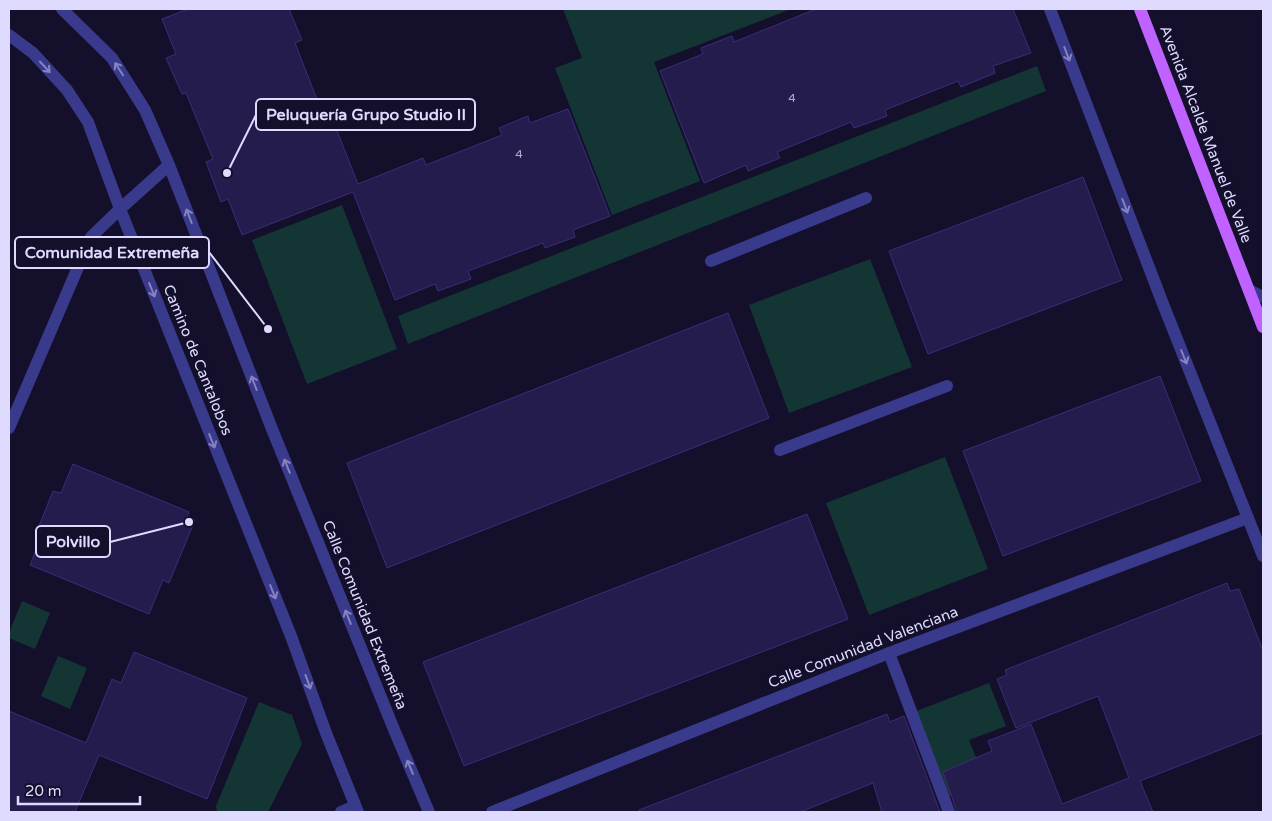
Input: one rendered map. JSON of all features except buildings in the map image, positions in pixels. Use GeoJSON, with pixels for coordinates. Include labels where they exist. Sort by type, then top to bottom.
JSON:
{"type":"FeatureCollection","features":[{"type":"Feature","properties":{"kind":"main road","name":"Avenida Alcalde Manuel de Valle"},"geometry":{"type":"LineString","coordinates":[[1140,9],[1263,327]]}},
{"type":"Feature","properties":{"kind":"street"},"geometry":{"type":"LineString","coordinates":[[9,428],[91,237],[169,165],[145,110],[112,58],[62,9]]}},
{"type":"Feature","properties":{"kind":"street"},"geometry":{"type":"LineString","coordinates":[[1050,9],[1163,304],[1263,556]]}},
{"type":"Feature","properties":{"kind":"street","name":"Camino de Cantalobos"},"geometry":{"type":"LineString","coordinates":[[9,34],[33,54],[67,90],[88,122],[120,209],[291,636],[329,741],[357,809]]}},
{"type":"Feature","properties":{"kind":"street","name":"Calle Comunidad Extremeña"},"geometry":{"type":"LineString","coordinates":[[169,165],[272,429],[394,732],[429,812]]}},
{"type":"Feature","properties":{"kind":"street"},"geometry":{"type":"LineString","coordinates":[[711,261],[866,198]]}},
{"type":"Feature","properties":{"kind":"street"},"geometry":{"type":"LineString","coordinates":[[1249,290],[1263,297]]}},
{"type":"Feature","properties":{"kind":"street"},"geometry":{"type":"LineString","coordinates":[[780,450],[947,386]]}},
{"type":"Feature","properties":{"kind":"street","name":"Calle Comunidad Valenciana"},"geometry":{"type":"LineString","coordinates":[[492,812],[889,653],[1248,518]]}},
{"type":"Feature","properties":{"kind":"street"},"geometry":{"type":"LineString","coordinates":[[889,653],[949,812]]}},
{"type":"Feature","properties":{"kind":"street"},"geometry":{"type":"LineString","coordinates":[[341,812],[357,809]]}},
{"type":"Feature","properties":{"kind":"green space"},"geometry":{"type":"Polygon","coordinates":[[[563,9],[791,9],[654,62],[700,181],[612,215],[555,68],[582,58],[563,9]]]}},
{"type":"Feature","properties":{"kind":"green space"},"geometry":{"type":"Polygon","coordinates":[[[1037,66],[1046,91],[408,344],[398,316],[1037,66]]]}},
{"type":"Feature","properties":{"kind":"green space"},"geometry":{"type":"Polygon","coordinates":[[[342,205],[397,349],[307,384],[252,240],[342,205]]]}},
{"type":"Feature","properties":{"kind":"green space"},"geometry":{"type":"Polygon","coordinates":[[[870,259],[912,367],[789,413],[749,305],[870,259]]]}},
{"type":"Feature","properties":{"kind":"green space"},"geometry":{"type":"Polygon","coordinates":[[[945,457],[988,569],[869,615],[826,503],[945,457]]]}},
{"type":"Feature","properties":{"kind":"green space"},"geometry":{"type":"Polygon","coordinates":[[[22,601],[50,613],[35,649],[9,638],[9,633],[22,601]]]}},
{"type":"Feature","properties":{"kind":"green space"},"geometry":{"type":"Polygon","coordinates":[[[58,656],[87,668],[70,709],[41,696],[58,656]]]}},
{"type":"Feature","properties":{"kind":"green space"},"geometry":{"type":"Polygon","coordinates":[[[989,683],[1006,726],[969,740],[986,782],[948,797],[914,712],[989,683]]]}},
{"type":"Feature","properties":{"kind":"green space"},"geometry":{"type":"Polygon","coordinates":[[[259,702],[292,715],[302,744],[268,812],[217,812],[216,806],[259,702]]]}},
{"type":"Feature","properties":{"kind":"place","name":"Peluquería Grupo Studio II"},"geometry":{"type":"Point","coordinates":[227,173]}},
{"type":"Feature","properties":{"kind":"place","name":"Comunidad Extremeña"},"geometry":{"type":"Point","coordinates":[268,329]}},
{"type":"Feature","properties":{"kind":"place","name":"Polvillo"},"geometry":{"type":"Point","coordinates":[189,522]}}]}
